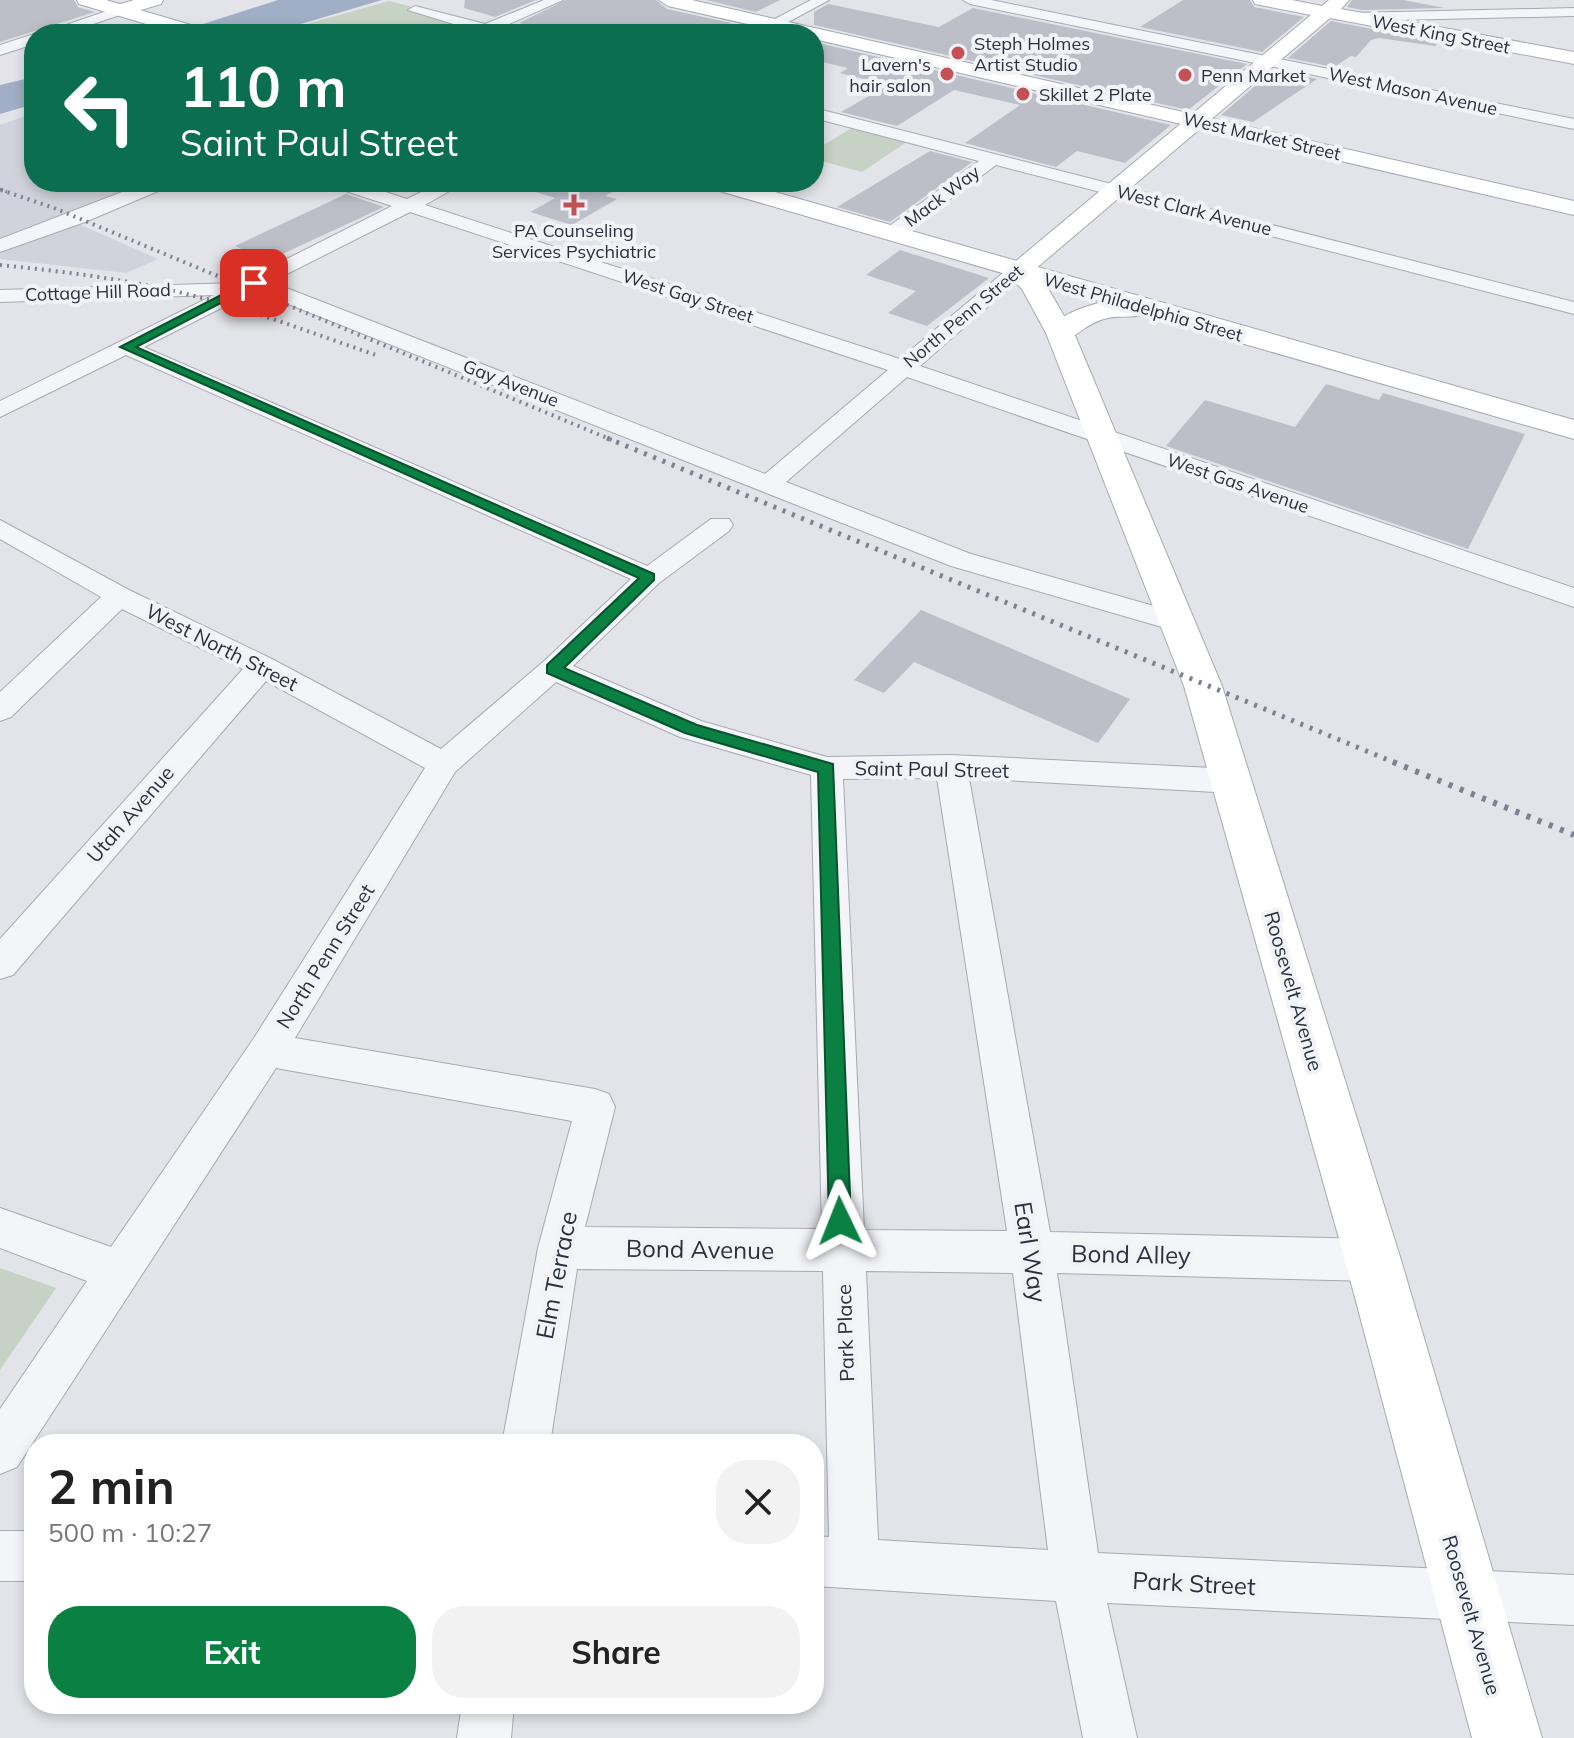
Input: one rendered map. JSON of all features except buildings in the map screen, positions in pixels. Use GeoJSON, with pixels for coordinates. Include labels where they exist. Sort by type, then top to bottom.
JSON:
{"type":"FeatureCollection","features":[{"type":"Feature","properties":{"kind":"main road"},"geometry":{"type":"LineString","coordinates":[[86,0],[167,24]]}},
{"type":"Feature","properties":{"kind":"main road"},"geometry":{"type":"LineString","coordinates":[[121,10],[154,0]]}},
{"type":"Feature","properties":{"kind":"main road","name":"West Market Street"},"geometry":{"type":"LineString","coordinates":[[668,0],[774,24]]}},
{"type":"Feature","properties":{"kind":"main road","name":"West King Street"},"geometry":{"type":"LineString","coordinates":[[1262,0],[1333,6],[1352,17],[1574,58]]}},
{"type":"Feature","properties":{"kind":"main road","name":"North Penn Street"},"geometry":{"type":"LineString","coordinates":[[1017,271],[1333,6]]}},
{"type":"Feature","properties":{"kind":"main road","name":"West Market Street"},"geometry":{"type":"LineString","coordinates":[[824,35],[1574,208]]}},
{"type":"Feature","properties":{"kind":"main road","name":"West Philadelphia Street"},"geometry":{"type":"LineString","coordinates":[[748,192],[1574,430]]}},
{"type":"Feature","properties":{"kind":"main road","name":"Roosevelt Avenue"},"geometry":{"type":"LineString","coordinates":[[1017,271],[1033,285],[1060,333],[1203,686],[1373,1260],[1507,1738]]}},
{"type":"Feature","properties":{"kind":"main road"},"geometry":{"type":"LineString","coordinates":[[1060,333],[1083,315],[1099,311],[1130,308],[1156,311]]}},
{"type":"Feature","properties":{"kind":"street"},"geometry":{"type":"LineString","coordinates":[[498,24],[556,0]]}},
{"type":"Feature","properties":{"kind":"street"},"geometry":{"type":"LineString","coordinates":[[774,24],[822,0]]}},
{"type":"Feature","properties":{"kind":"street","name":"West Mason Avenue"},"geometry":{"type":"LineString","coordinates":[[970,0],[1574,124]]}},
{"type":"Feature","properties":{"kind":"street"},"geometry":{"type":"LineString","coordinates":[[78,24],[121,10]]}},
{"type":"Feature","properties":{"kind":"street"},"geometry":{"type":"LineString","coordinates":[[415,10],[456,24]]}},
{"type":"Feature","properties":{"kind":"street"},"geometry":{"type":"LineString","coordinates":[[1352,17],[1574,12]]}},
{"type":"Feature","properties":{"kind":"street"},"geometry":{"type":"LineString","coordinates":[[0,50],[24,42]]}},
{"type":"Feature","properties":{"kind":"street","name":"West Clark Avenue"},"geometry":{"type":"LineString","coordinates":[[824,116],[1574,308]]}},
{"type":"Feature","properties":{"kind":"street","name":"Mack Way"},"geometry":{"type":"LineString","coordinates":[[891,234],[993,159]]}},
{"type":"Feature","properties":{"kind":"street"},"geometry":{"type":"LineString","coordinates":[[0,246],[140,192]]}},
{"type":"Feature","properties":{"kind":"street","name":"West Gay Street"},"geometry":{"type":"LineString","coordinates":[[364,192],[772,323],[902,369]]}},
{"type":"Feature","properties":{"kind":"street"},"geometry":{"type":"LineString","coordinates":[[0,410],[436,192]]}},
{"type":"Feature","properties":{"kind":"street","name":"North Penn Street"},"geometry":{"type":"LineString","coordinates":[[769,484],[1017,271]]}},
{"type":"Feature","properties":{"kind":"street","name":"Cottage Hill Road"},"geometry":{"type":"LineString","coordinates":[[0,296],[248,285]]}},
{"type":"Feature","properties":{"kind":"street","name":"Gay Avenue"},"geometry":{"type":"LineString","coordinates":[[248,285],[961,560],[1179,623]]}},
{"type":"Feature","properties":{"kind":"street"},"geometry":{"type":"LineString","coordinates":[[126,347],[649,577]]}},
{"type":"Feature","properties":{"kind":"street","name":"West Gas Avenue"},"geometry":{"type":"LineString","coordinates":[[902,369],[1574,598]]}},
{"type":"Feature","properties":{"kind":"street","name":"North Penn Street"},"geometry":{"type":"LineString","coordinates":[[0,1450],[267,1050],[444,764],[553,669],[649,577],[720,525]]}},
{"type":"Feature","properties":{"kind":"street","name":"West North Street"},"geometry":{"type":"LineString","coordinates":[[0,528],[119,596],[262,666],[444,764]]}},
{"type":"Feature","properties":{"kind":"street"},"geometry":{"type":"LineString","coordinates":[[0,710],[119,596]]}},
{"type":"Feature","properties":{"kind":"street","name":"Utah Avenue"},"geometry":{"type":"LineString","coordinates":[[0,964],[262,666]]}},
{"type":"Feature","properties":{"kind":"street","name":"Saint Paul Street"},"geometry":{"type":"LineString","coordinates":[[553,669],[691,729],[827,768],[951,766],[1233,781]]}},
{"type":"Feature","properties":{"kind":"street","name":"Earl Way"},"geometry":{"type":"LineString","coordinates":[[951,766],[1032,1252],[1076,1577],[1110,1738]]}},
{"type":"Feature","properties":{"kind":"street","name":"Park Place"},"geometry":{"type":"LineString","coordinates":[[827,768],[841,1251],[834,1561]]}},
{"type":"Feature","properties":{"kind":"street","name":"Elm Terrace"},"geometry":{"type":"LineString","coordinates":[[267,1050],[595,1107],[559,1248],[528,1434]]}},
{"type":"Feature","properties":{"kind":"street"},"geometry":{"type":"LineString","coordinates":[[0,1228],[120,1272]]}},
{"type":"Feature","properties":{"kind":"street","name":"Bond Avenue"},"geometry":{"type":"LineString","coordinates":[[559,1248],[841,1251]]}},
{"type":"Feature","properties":{"kind":"street","name":"Bond Alley"},"geometry":{"type":"LineString","coordinates":[[841,1251],[1373,1260]]}},
{"type":"Feature","properties":{"kind":"street"},"geometry":{"type":"LineString","coordinates":[[0,1556],[24,1556]]}},
{"type":"Feature","properties":{"kind":"street","name":"Park Street"},"geometry":{"type":"LineString","coordinates":[[834,1561],[1076,1577],[1574,1600]]}},
{"type":"Feature","properties":{"kind":"street"},"geometry":{"type":"LineString","coordinates":[[484,1738],[487,1714]]}},
{"type":"Feature","properties":{"kind":"shaded area"},"geometry":{"type":"Polygon","coordinates":[[[24,117],[24,192],[127,192],[65,218],[158,259],[126,273],[0,259],[0,125],[24,117]]]}},
{"type":"Feature","properties":{"kind":"green space"},"geometry":{"type":"Polygon","coordinates":[[[389,1],[443,15],[451,24],[307,24],[389,1]]]}},
{"type":"Feature","properties":{"kind":"green space"},"geometry":{"type":"Polygon","coordinates":[[[853,127],[908,141],[862,172],[824,162],[824,145],[853,127]]]}},
{"type":"Feature","properties":{"kind":"green space"},"geometry":{"type":"Polygon","coordinates":[[[0,1268],[56,1288],[0,1370],[0,1268]]]}},
{"type":"Feature","properties":{"kind":"water"},"geometry":{"type":"Polygon","coordinates":[[[278,0],[382,0],[301,24],[203,24],[278,0]]]}},
{"type":"Feature","properties":{"kind":"water"},"geometry":{"type":"Polygon","coordinates":[[[24,79],[24,107],[0,114],[0,85],[24,79]]]}},
{"type":"Feature","properties":{"kind":"railway"},"geometry":{"type":"LineString","coordinates":[[0,189],[7,192]]}},
{"type":"Feature","properties":{"kind":"railway"},"geometry":{"type":"LineString","coordinates":[[1,190],[54,208],[612,440]]}},
{"type":"Feature","properties":{"kind":"railway"},"geometry":{"type":"LineString","coordinates":[[0,265],[104,278],[181,293],[249,311],[376,355]]}},
{"type":"Feature","properties":{"kind":"railway"},"geometry":{"type":"LineString","coordinates":[[607,438],[1398,764]]}},
{"type":"Feature","properties":{"kind":"railway"},"geometry":{"type":"LineString","coordinates":[[1393,762],[1574,835]]}},
{"type":"Feature","properties":{"kind":"place","name":"Steph Holmes Artist Studio"},"geometry":{"type":"Point","coordinates":[958,53]}},
{"type":"Feature","properties":{"kind":"place","name":"Lavern's hair salon"},"geometry":{"type":"Point","coordinates":[947,74]}},
{"type":"Feature","properties":{"kind":"place","name":"Penn Market"},"geometry":{"type":"Point","coordinates":[1185,75]}},
{"type":"Feature","properties":{"kind":"place","name":"Skillet 2 Plate"},"geometry":{"type":"Point","coordinates":[1023,94]}},
{"type":"Feature","properties":{"kind":"place","name":"PA Counseling Services Psychiatric"},"geometry":{"type":"Point","coordinates":[574,205]}},
{"type":"Feature","properties":{"kind":"route"},"geometry":{"type":"LineString","coordinates":[[254,283],[126,347],[649,577],[553,669],[691,729],[827,768],[840,1221]]}}]}
